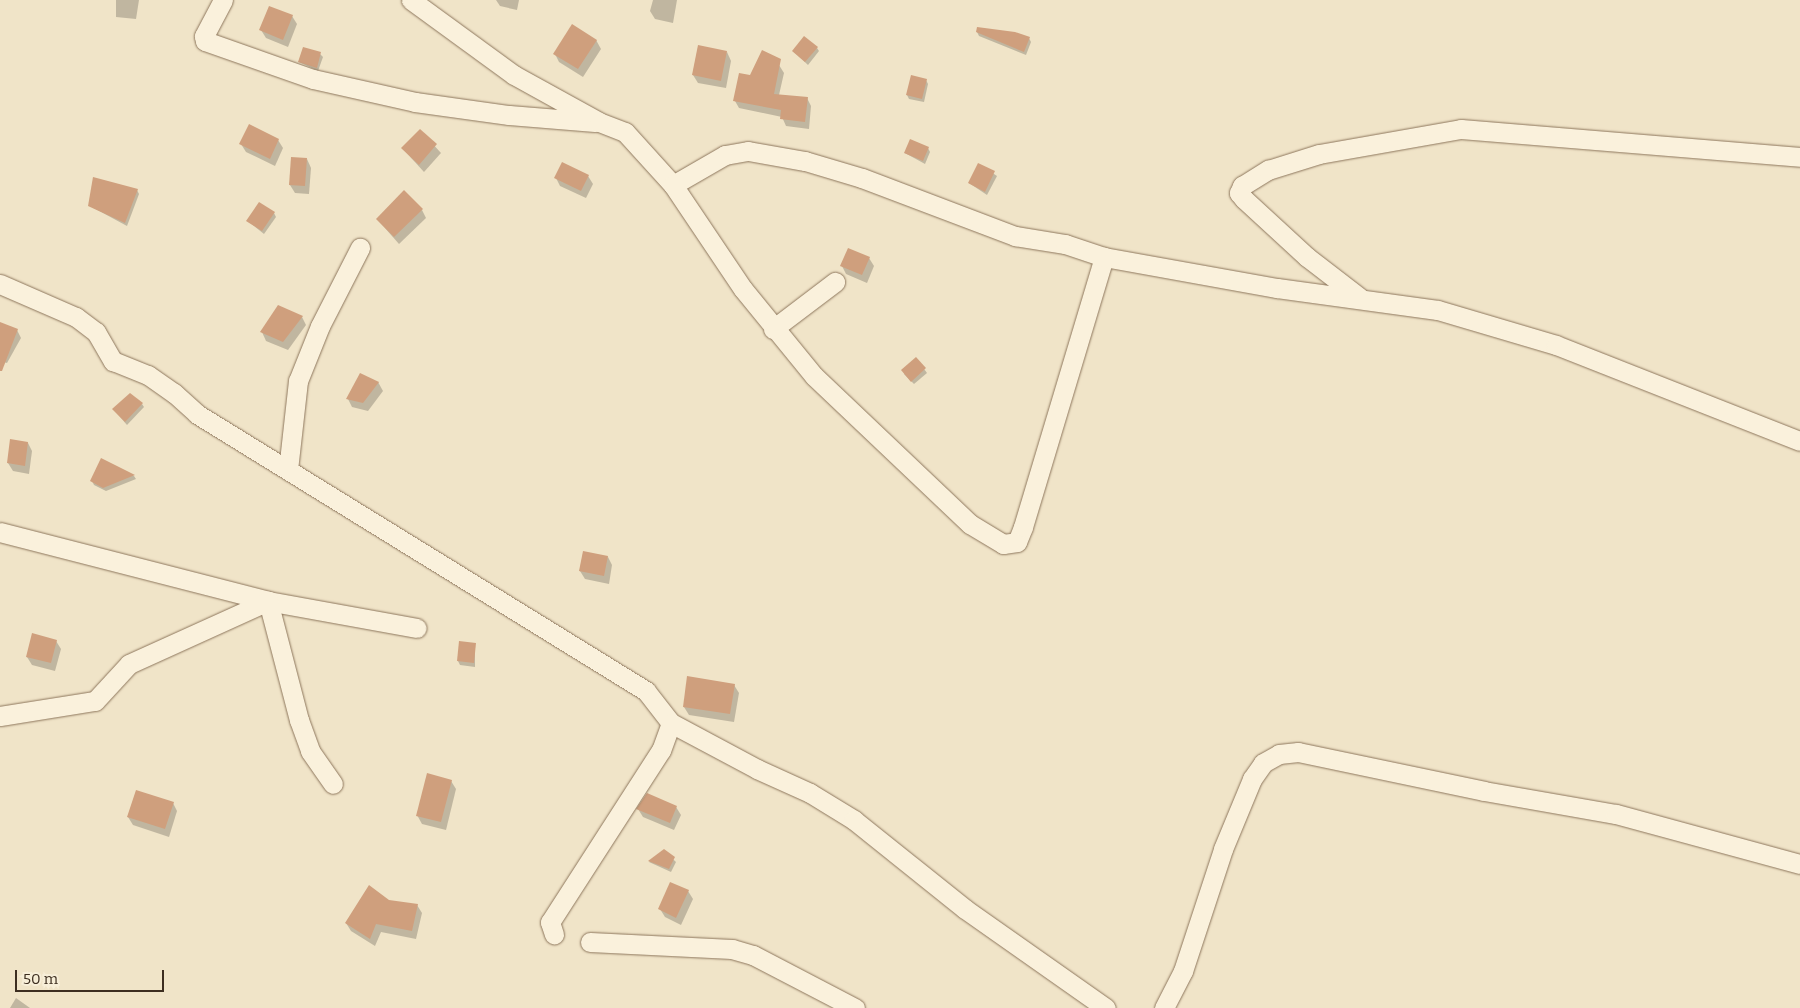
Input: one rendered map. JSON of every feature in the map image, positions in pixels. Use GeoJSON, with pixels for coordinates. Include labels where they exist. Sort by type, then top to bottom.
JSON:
{"type":"FeatureCollection","features":[{"type":"Feature","properties":{"kind":"street"},"geometry":{"type":"LineString","coordinates":[[223,0],[204,36],[205,41],[313,79],[415,102],[509,115],[599,122]]}},
{"type":"Feature","properties":{"kind":"street"},"geometry":{"type":"LineString","coordinates":[[412,0],[446,23],[466,43],[498,65],[599,122],[625,132],[674,185],[774,330],[846,409],[927,480],[970,524],[1003,544],[1017,542],[1073,368],[1104,257]]}},
{"type":"Feature","properties":{"kind":"street"},"geometry":{"type":"LineString","coordinates":[[1359,297],[1307,257],[1244,199],[1239,193],[1242,186],[1268,170],[1319,154],[1461,129],[1800,156]]}},
{"type":"Feature","properties":{"kind":"street"},"geometry":{"type":"LineString","coordinates":[[674,185],[725,156],[748,151],[796,159],[833,168],[1015,236],[1065,244],[1104,257],[1277,288],[1359,297],[1438,310],[1556,345],[1800,441]]}},
{"type":"Feature","properties":{"kind":"street"},"geometry":{"type":"LineString","coordinates":[[288,470],[298,381],[320,326],[360,248]]}},
{"type":"Feature","properties":{"kind":"street"},"geometry":{"type":"LineString","coordinates":[[774,330],[835,282]]}},
{"type":"Feature","properties":{"kind":"street"},"geometry":{"type":"LineString","coordinates":[[0,284],[76,317],[96,332],[113,362],[148,375],[174,392],[197,414],[576,650],[623,674],[646,691],[672,723],[757,769],[810,793],[854,820],[965,909],[1106,1008]]}},
{"type":"Feature","properties":{"kind":"street"},"geometry":{"type":"LineString","coordinates":[[0,532],[268,601],[417,628]]}},
{"type":"Feature","properties":{"kind":"street"},"geometry":{"type":"LineString","coordinates":[[0,716],[95,701],[129,664],[268,601]]}},
{"type":"Feature","properties":{"kind":"street"},"geometry":{"type":"LineString","coordinates":[[268,601],[299,720],[310,752],[333,784]]}},
{"type":"Feature","properties":{"kind":"street"},"geometry":{"type":"LineString","coordinates":[[554,934],[550,922],[660,750],[672,723]]}},
{"type":"Feature","properties":{"kind":"street"},"geometry":{"type":"LineString","coordinates":[[1164,1008],[1183,971],[1223,849],[1252,780],[1263,763],[1279,754],[1298,752],[1484,791],[1616,814],[1800,864]]}},
{"type":"Feature","properties":{"kind":"street"},"geometry":{"type":"LineString","coordinates":[[590,942],[732,949],[753,955],[855,1008]]}},
{"type":"Feature","properties":{"kind":"building"},"geometry":{"type":"Polygon","coordinates":[[[269,6],[293,15],[283,40],[259,30],[269,6]]]}},
{"type":"Feature","properties":{"kind":"building"},"geometry":{"type":"Polygon","coordinates":[[[572,24],[597,40],[578,69],[553,54],[572,24]]]}},
{"type":"Feature","properties":{"kind":"building"},"geometry":{"type":"Polygon","coordinates":[[[977,27],[1015,32],[1030,37],[1024,52],[976,32],[977,27]]]}},
{"type":"Feature","properties":{"kind":"building"},"geometry":{"type":"Polygon","coordinates":[[[804,36],[818,47],[805,62],[792,51],[804,36]]]}},
{"type":"Feature","properties":{"kind":"building"},"geometry":{"type":"Polygon","coordinates":[[[698,45],[727,51],[721,81],[692,75],[698,45]]]}},
{"type":"Feature","properties":{"kind":"building"},"geometry":{"type":"Polygon","coordinates":[[[303,47],[321,52],[317,68],[298,62],[303,47]]]}},
{"type":"Feature","properties":{"kind":"building"},"geometry":{"type":"Polygon","coordinates":[[[762,50],[781,59],[774,94],[808,97],[805,122],[780,119],[781,110],[733,101],[739,73],[750,75],[762,50]]]}},
{"type":"Feature","properties":{"kind":"building"},"geometry":{"type":"Polygon","coordinates":[[[911,75],[927,79],[922,99],[906,95],[911,75]]]}},
{"type":"Feature","properties":{"kind":"building"},"geometry":{"type":"Polygon","coordinates":[[[249,124],[279,139],[270,159],[239,144],[249,124]]]}},
{"type":"Feature","properties":{"kind":"building"},"geometry":{"type":"Polygon","coordinates":[[[420,129],[437,144],[419,165],[401,148],[420,129]]]}},
{"type":"Feature","properties":{"kind":"building"},"geometry":{"type":"Polygon","coordinates":[[[910,139],[929,147],[923,161],[904,153],[910,139]]]}},
{"type":"Feature","properties":{"kind":"building"},"geometry":{"type":"Polygon","coordinates":[[[291,157],[307,158],[305,186],[289,185],[291,157]]]}},
{"type":"Feature","properties":{"kind":"building"},"geometry":{"type":"Polygon","coordinates":[[[562,162],[589,175],[581,191],[554,178],[562,162]]]}},
{"type":"Feature","properties":{"kind":"building"},"geometry":{"type":"Polygon","coordinates":[[[978,163],[995,171],[985,192],[968,183],[978,163]]]}},
{"type":"Feature","properties":{"kind":"building"},"geometry":{"type":"Polygon","coordinates":[[[93,177],[138,189],[125,223],[88,206],[93,177]]]}},
{"type":"Feature","properties":{"kind":"building"},"geometry":{"type":"Polygon","coordinates":[[[404,190],[423,209],[394,237],[376,219],[404,190]]]}},
{"type":"Feature","properties":{"kind":"building"},"geometry":{"type":"Polygon","coordinates":[[[259,202],[275,212],[262,231],[246,221],[259,202]]]}},
{"type":"Feature","properties":{"kind":"building"},"geometry":{"type":"Polygon","coordinates":[[[848,248],[870,257],[862,275],[840,266],[848,248]]]}},
{"type":"Feature","properties":{"kind":"building"},"geometry":{"type":"Polygon","coordinates":[[[278,305],[303,316],[283,342],[260,332],[278,305]]]}},
{"type":"Feature","properties":{"kind":"building"},"geometry":{"type":"Polygon","coordinates":[[[0,322],[18,329],[2,371],[0,371],[0,322]]]}},
{"type":"Feature","properties":{"kind":"building"},"geometry":{"type":"Polygon","coordinates":[[[916,357],[926,368],[911,382],[901,370],[916,357]]]}},
{"type":"Feature","properties":{"kind":"building"},"geometry":{"type":"Polygon","coordinates":[[[360,373],[379,382],[363,403],[346,399],[360,373]]]}},
{"type":"Feature","properties":{"kind":"building"},"geometry":{"type":"Polygon","coordinates":[[[130,393],[143,403],[125,422],[112,409],[130,393]]]}},
{"type":"Feature","properties":{"kind":"building"},"geometry":{"type":"Polygon","coordinates":[[[10,439],[28,442],[25,466],[7,463],[10,439]]]}},
{"type":"Feature","properties":{"kind":"building"},"geometry":{"type":"Polygon","coordinates":[[[101,458],[135,475],[103,488],[90,481],[101,458]]]}},
{"type":"Feature","properties":{"kind":"building"},"geometry":{"type":"Polygon","coordinates":[[[583,551],[608,556],[604,576],[579,571],[583,551]]]}},
{"type":"Feature","properties":{"kind":"building"},"geometry":{"type":"Polygon","coordinates":[[[32,633],[57,640],[51,663],[26,657],[32,633]]]}},
{"type":"Feature","properties":{"kind":"building"},"geometry":{"type":"Polygon","coordinates":[[[459,641],[476,643],[474,663],[457,661],[459,641]]]}},
{"type":"Feature","properties":{"kind":"building"},"geometry":{"type":"Polygon","coordinates":[[[687,676],[735,684],[730,714],[683,707],[687,676]]]}},
{"type":"Feature","properties":{"kind":"building"},"geometry":{"type":"Polygon","coordinates":[[[427,773],[452,780],[441,822],[416,816],[427,773]]]}},
{"type":"Feature","properties":{"kind":"building"},"geometry":{"type":"Polygon","coordinates":[[[136,790],[174,802],[165,829],[127,817],[136,790]]]}},
{"type":"Feature","properties":{"kind":"building"},"geometry":{"type":"Polygon","coordinates":[[[647,793],[677,806],[670,823],[636,809],[647,793]]]}},
{"type":"Feature","properties":{"kind":"building"},"geometry":{"type":"Polygon","coordinates":[[[664,849],[675,857],[669,869],[648,861],[664,849]]]}},
{"type":"Feature","properties":{"kind":"building"},"geometry":{"type":"Polygon","coordinates":[[[670,882],[689,890],[676,918],[658,909],[670,882]]]}},
{"type":"Feature","properties":{"kind":"building"},"geometry":{"type":"Polygon","coordinates":[[[369,885],[389,900],[418,904],[412,931],[376,924],[370,939],[345,923],[369,885]]]}}]}
